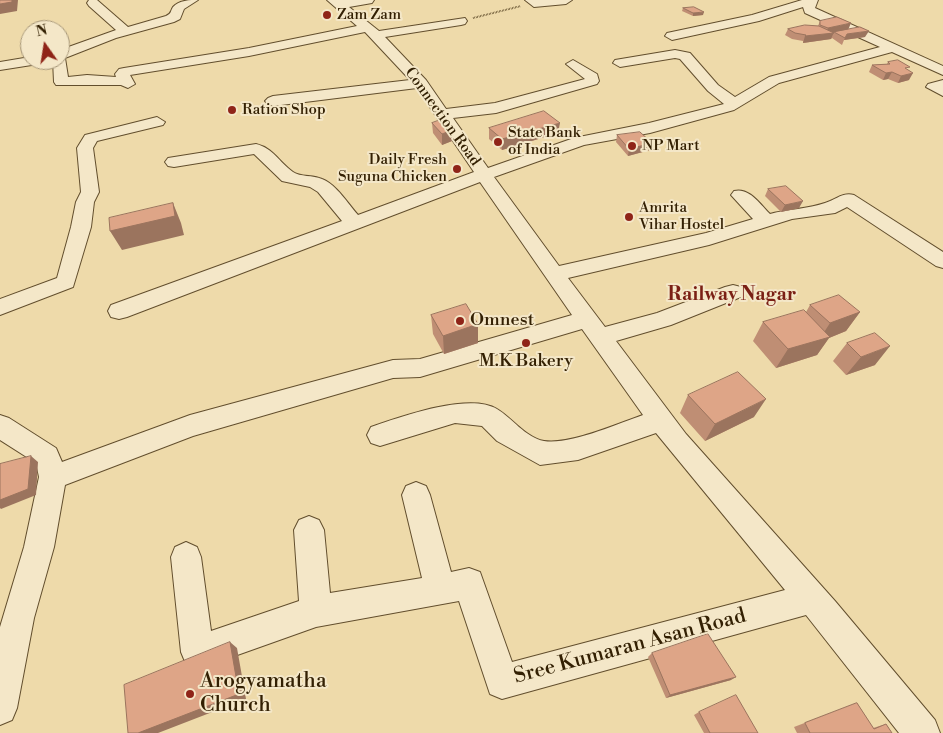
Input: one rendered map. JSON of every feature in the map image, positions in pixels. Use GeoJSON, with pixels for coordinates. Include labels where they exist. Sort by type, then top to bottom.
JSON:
{"type":"FeatureCollection","features":[{"type":"Feature","properties":{"kind":"street"},"geometry":{"type":"LineString","coordinates":[[70,51],[125,31],[170,19],[176,16],[178,7],[192,0]]}},
{"type":"Feature","properties":{"kind":"street"},"geometry":{"type":"LineString","coordinates":[[336,2],[368,0]]}},
{"type":"Feature","properties":{"kind":"street"},"geometry":{"type":"LineString","coordinates":[[533,1],[566,0]]}},
{"type":"Feature","properties":{"kind":"street"},"geometry":{"type":"LineString","coordinates":[[672,36],[755,18],[811,0],[809,10],[943,71]]}},
{"type":"Feature","properties":{"kind":"street","name":"Connection Road"},"geometry":{"type":"LineString","coordinates":[[336,2],[372,31],[421,83],[554,274],[661,420],[812,598],[922,733]]}},
{"type":"Feature","properties":{"kind":"street"},"geometry":{"type":"LineString","coordinates":[[93,3],[125,31]]}},
{"type":"Feature","properties":{"kind":"street"},"geometry":{"type":"LineString","coordinates":[[60,70],[61,82],[87,78],[109,82],[127,82],[122,74],[124,72],[372,31],[461,21]]}},
{"type":"Feature","properties":{"kind":"street"},"geometry":{"type":"LineString","coordinates":[[119,311],[483,174],[580,141],[650,128],[734,104],[774,80],[887,50],[886,44]]}},
{"type":"Feature","properties":{"kind":"street"},"geometry":{"type":"LineString","coordinates":[[620,63],[675,54],[685,56],[713,88],[734,104]]}},
{"type":"Feature","properties":{"kind":"street"},"geometry":{"type":"LineString","coordinates":[[927,63],[943,58]]}},
{"type":"Feature","properties":{"kind":"street"},"geometry":{"type":"LineString","coordinates":[[0,66],[20,63]]}},
{"type":"Feature","properties":{"kind":"street"},"geometry":{"type":"LineString","coordinates":[[443,114],[496,108],[592,81],[592,77],[572,64]]}},
{"type":"Feature","properties":{"kind":"street"},"geometry":{"type":"LineString","coordinates":[[273,102],[421,83]]}},
{"type":"Feature","properties":{"kind":"street"},"geometry":{"type":"LineString","coordinates":[[943,84],[933,87],[943,92]]}},
{"type":"Feature","properties":{"kind":"street"},"geometry":{"type":"LineString","coordinates":[[0,307],[66,282],[81,227],[84,202],[90,192],[85,148],[91,138],[157,122]]}},
{"type":"Feature","properties":{"kind":"street"},"geometry":{"type":"LineString","coordinates":[[174,162],[256,149],[263,152],[288,177],[316,183],[324,188],[355,223]]}},
{"type":"Feature","properties":{"kind":"street"},"geometry":{"type":"LineString","coordinates":[[740,195],[767,222]]}},
{"type":"Feature","properties":{"kind":"street"},"geometry":{"type":"LineString","coordinates":[[554,274],[667,250],[790,214],[828,209],[848,199],[943,261]]}},
{"type":"Feature","properties":{"kind":"street"},"geometry":{"type":"LineString","coordinates":[[53,477],[190,426],[393,369],[420,368],[593,328],[663,319],[733,292]]}},
{"type":"Feature","properties":{"kind":"street"},"geometry":{"type":"LineString","coordinates":[[380,435],[454,413],[488,416],[506,433],[540,453],[578,449],[661,420]]}},
{"type":"Feature","properties":{"kind":"street"},"geometry":{"type":"LineString","coordinates":[[0,426],[47,456],[53,477],[39,547],[18,618],[0,708]]}},
{"type":"Feature","properties":{"kind":"street"},"geometry":{"type":"LineString","coordinates":[[416,495],[440,590]]}},
{"type":"Feature","properties":{"kind":"street"},"geometry":{"type":"LineString","coordinates":[[309,530],[316,611]]}},
{"type":"Feature","properties":{"kind":"street","name":"Sree Kumaran Asan Road"},"geometry":{"type":"LineString","coordinates":[[186,557],[198,652],[316,611],[440,590],[469,583],[502,682],[812,598]]}},
{"type":"Feature","properties":{"kind":"path"},"geometry":{"type":"LineString","coordinates":[[461,21],[533,1]]}},
{"type":"Feature","properties":{"kind":"building"},"geometry":{"type":"Polygon","coordinates":[[[0,0],[12,0],[12,2],[0,4],[0,0]]]}},
{"type":"Feature","properties":{"kind":"building"},"geometry":{"type":"Polygon","coordinates":[[[694,7],[704,12],[693,13],[683,8],[694,7]]]}},
{"type":"Feature","properties":{"kind":"building"},"geometry":{"type":"Polygon","coordinates":[[[837,17],[851,23],[828,28],[820,25],[820,21],[837,17]]]}},
{"type":"Feature","properties":{"kind":"building"},"geometry":{"type":"Polygon","coordinates":[[[805,25],[819,26],[834,33],[805,36],[788,29],[805,25]]]}},
{"type":"Feature","properties":{"kind":"building"},"geometry":{"type":"Polygon","coordinates":[[[860,27],[869,31],[847,34],[845,38],[834,32],[860,27]]]}},
{"type":"Feature","properties":{"kind":"building"},"geometry":{"type":"Polygon","coordinates":[[[898,60],[910,67],[905,68],[913,73],[901,76],[892,72],[886,73],[872,65],[890,64],[888,62],[898,60]]]}},
{"type":"Feature","properties":{"kind":"building"},"geometry":{"type":"Polygon","coordinates":[[[544,111],[560,123],[502,139],[489,128],[544,111]]]}},
{"type":"Feature","properties":{"kind":"building"},"geometry":{"type":"Polygon","coordinates":[[[443,119],[452,130],[442,134],[432,123],[443,119]]]}},
{"type":"Feature","properties":{"kind":"building"},"geometry":{"type":"Polygon","coordinates":[[[640,132],[652,143],[629,149],[617,135],[640,132]]]}},
{"type":"Feature","properties":{"kind":"building"},"geometry":{"type":"Polygon","coordinates":[[[786,186],[803,201],[785,205],[768,189],[786,186]]]}},
{"type":"Feature","properties":{"kind":"building"},"geometry":{"type":"Polygon","coordinates":[[[173,203],[175,216],[110,231],[109,218],[173,203]]]}},
{"type":"Feature","properties":{"kind":"building"},"geometry":{"type":"Polygon","coordinates":[[[839,295],[860,312],[830,323],[810,305],[839,295]]]}},
{"type":"Feature","properties":{"kind":"building"},"geometry":{"type":"Polygon","coordinates":[[[466,304],[478,324],[443,336],[431,315],[466,304]]]}},
{"type":"Feature","properties":{"kind":"building"},"geometry":{"type":"Polygon","coordinates":[[[804,310],[830,337],[788,349],[763,322],[804,310]]]}},
{"type":"Feature","properties":{"kind":"building"},"geometry":{"type":"Polygon","coordinates":[[[875,333],[890,346],[861,357],[847,343],[875,333]]]}},
{"type":"Feature","properties":{"kind":"building"},"geometry":{"type":"Polygon","coordinates":[[[738,372],[766,399],[715,424],[688,395],[738,372]]]}},
{"type":"Feature","properties":{"kind":"building"},"geometry":{"type":"Polygon","coordinates":[[[31,456],[28,489],[0,500],[0,464],[31,456]]]}},
{"type":"Feature","properties":{"kind":"building"},"geometry":{"type":"Polygon","coordinates":[[[708,634],[736,677],[670,695],[652,653],[708,634]]]}},
{"type":"Feature","properties":{"kind":"building","name":"Arogyamatha Church"},"geometry":{"type":"Polygon","coordinates":[[[230,642],[239,694],[138,733],[128,733],[124,685],[230,642]]]}},
{"type":"Feature","properties":{"kind":"building"},"geometry":{"type":"Polygon","coordinates":[[[736,695],[758,733],[710,733],[699,712],[736,695]]]}},
{"type":"Feature","properties":{"kind":"building"},"geometry":{"type":"Polygon","coordinates":[[[857,703],[874,729],[886,724],[892,733],[810,733],[805,723],[857,703]]]}},
{"type":"Feature","properties":{"kind":"place","name":"Zam Zam"},"geometry":{"type":"Point","coordinates":[327,15]}},
{"type":"Feature","properties":{"kind":"place","name":"Ration Shop"},"geometry":{"type":"Point","coordinates":[232,110]}},
{"type":"Feature","properties":{"kind":"place","name":"State Bank of India"},"geometry":{"type":"Point","coordinates":[498,142]}},
{"type":"Feature","properties":{"kind":"place","name":"NP Mart"},"geometry":{"type":"Point","coordinates":[632,146]}},
{"type":"Feature","properties":{"kind":"place","name":"Daily Fresh Suguna Chicken"},"geometry":{"type":"Point","coordinates":[457,169]}},
{"type":"Feature","properties":{"kind":"place","name":"Amrita Vihar Hostel"},"geometry":{"type":"Point","coordinates":[629,217]}},
{"type":"Feature","properties":{"kind":"place","name":"Omnest"},"geometry":{"type":"Point","coordinates":[460,321]}},
{"type":"Feature","properties":{"kind":"place","name":"M.K Bakery"},"geometry":{"type":"Point","coordinates":[526,343]}},
{"type":"Feature","properties":{"kind":"place","name":"Arogyamatha Church"},"geometry":{"type":"Point","coordinates":[190,694]}},
{"type":"Feature","properties":{"kind":"district","name":"Railway Nagar"},"geometry":{"type":"Point","coordinates":[732,295]}}]}
